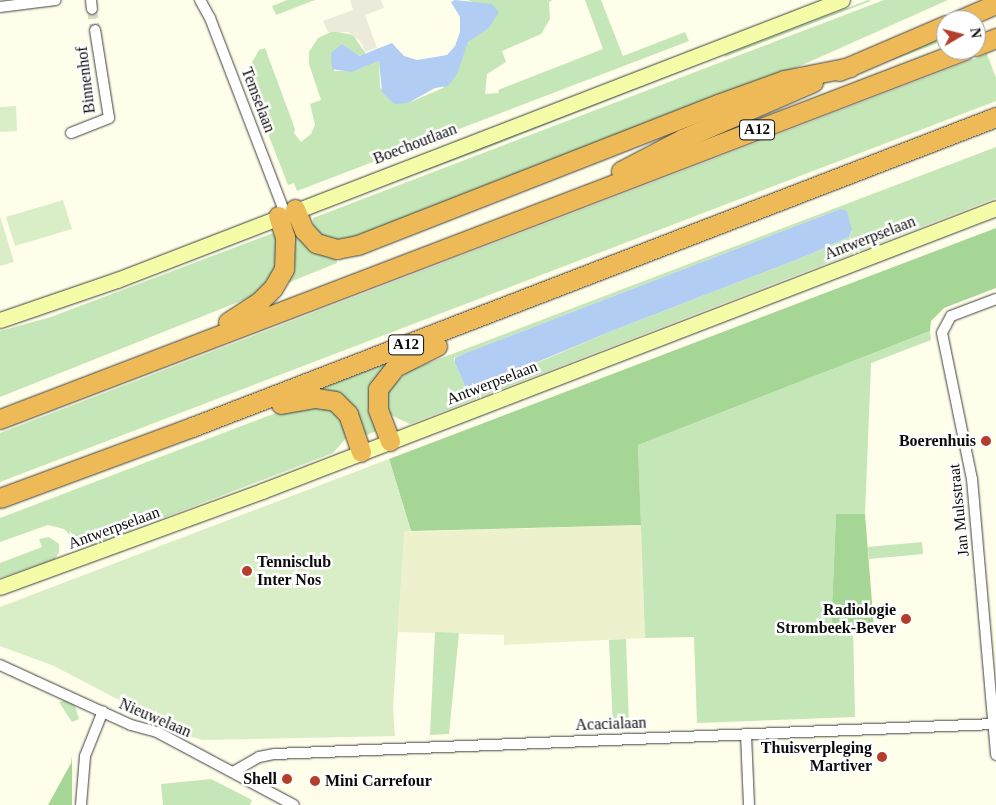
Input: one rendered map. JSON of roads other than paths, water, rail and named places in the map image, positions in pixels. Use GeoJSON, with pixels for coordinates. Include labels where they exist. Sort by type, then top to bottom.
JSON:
{"type":"FeatureCollection","features":[{"type":"Feature","properties":{"kind":"highway"},"geometry":{"type":"LineString","coordinates":[[982,10],[996,4]]}},
{"type":"Feature","properties":{"kind":"highway"},"geometry":{"type":"LineString","coordinates":[[549,210],[682,139],[936,29]]}},
{"type":"Feature","properties":{"kind":"highway","name":"A12"},"geometry":{"type":"LineString","coordinates":[[0,419],[939,60]]}},
{"type":"Feature","properties":{"kind":"highway"},"geometry":{"type":"LineString","coordinates":[[286,213],[316,242],[337,249],[358,245],[784,80],[850,67]]}},
{"type":"Feature","properties":{"kind":"highway","name":"A12"},"geometry":{"type":"LineString","coordinates":[[0,498],[192,427],[996,117]]}},
{"type":"Feature","properties":{"kind":"highway"},"geometry":{"type":"LineString","coordinates":[[188,346],[248,310],[274,288],[284,269],[286,256],[286,213]]}},
{"type":"Feature","properties":{"kind":"highway"},"geometry":{"type":"LineString","coordinates":[[390,441],[377,400],[378,389],[395,367],[619,262]]}},
{"type":"Feature","properties":{"kind":"highway"},"geometry":{"type":"LineString","coordinates":[[192,427],[293,400],[326,398],[345,409],[362,452]]}},
{"type":"Feature","properties":{"kind":"main road","name":"Boechoutlaan"},"geometry":{"type":"LineString","coordinates":[[0,320],[109,283],[286,213],[842,0]]}},
{"type":"Feature","properties":{"kind":"main road","name":"Antwerpselaan"},"geometry":{"type":"LineString","coordinates":[[0,587],[362,452],[996,208]]}},
{"type":"Feature","properties":{"kind":"street"},"geometry":{"type":"LineString","coordinates":[[0,7],[56,0]]}},
{"type":"Feature","properties":{"kind":"street","name":"Temselaan"},"geometry":{"type":"LineString","coordinates":[[200,0],[210,18],[286,213]]}},
{"type":"Feature","properties":{"kind":"street","name":"Binnenhof"},"geometry":{"type":"LineString","coordinates":[[71,133],[109,118],[95,30]]}},
{"type":"Feature","properties":{"kind":"street","name":"Jan Mulsstraat"},"geometry":{"type":"LineString","coordinates":[[996,299],[951,316],[942,333],[972,479],[996,755]]}},
{"type":"Feature","properties":{"kind":"street","name":"Nieuwelaan"},"geometry":{"type":"LineString","coordinates":[[0,665],[131,725],[157,732],[294,805]]}},
{"type":"Feature","properties":{"kind":"street"},"geometry":{"type":"LineString","coordinates":[[82,805],[85,756],[103,712]]}},
{"type":"Feature","properties":{"kind":"street","name":"Acacialaan"},"geometry":{"type":"LineString","coordinates":[[233,772],[259,757],[275,754],[994,724]]}},
{"type":"Feature","properties":{"kind":"street"},"geometry":{"type":"LineString","coordinates":[[746,734],[749,805]]}},
{"type":"Feature","properties":{"kind":"water"},"geometry":{"type":"Polygon","coordinates":[[[455,0],[492,4],[499,12],[488,29],[468,42],[457,74],[448,86],[435,88],[408,103],[394,104],[382,92],[379,61],[352,72],[332,69],[331,53],[342,44],[359,56],[392,43],[404,56],[417,60],[447,55],[455,46],[460,32],[460,17],[451,2],[455,0]]]}},
{"type":"Feature","properties":{"kind":"water"},"geometry":{"type":"Polygon","coordinates":[[[840,209],[847,211],[852,230],[849,237],[811,254],[614,330],[473,389],[466,388],[455,363],[455,358],[463,354],[840,209]]]}},
{"type":"Feature","properties":{"kind":"tunnel"},"geometry":{"type":"LineString","coordinates":[[92,9],[95,30]]}},
{"type":"Feature","properties":{"kind":"place","name":"Boerenhuis"},"geometry":{"type":"Point","coordinates":[986,441]}},
{"type":"Feature","properties":{"kind":"place","name":"Tennisclub Inter Nos"},"geometry":{"type":"Point","coordinates":[247,571]}},
{"type":"Feature","properties":{"kind":"place","name":"Radiologie Strombeek-Bever"},"geometry":{"type":"Point","coordinates":[906,619]}},
{"type":"Feature","properties":{"kind":"place","name":"Thuisverpleging Martiver"},"geometry":{"type":"Point","coordinates":[882,757]}},
{"type":"Feature","properties":{"kind":"place","name":"Shell"},"geometry":{"type":"Point","coordinates":[287,779]}},
{"type":"Feature","properties":{"kind":"place","name":"Mini Carrefour"},"geometry":{"type":"Point","coordinates":[315,781]}}]}
